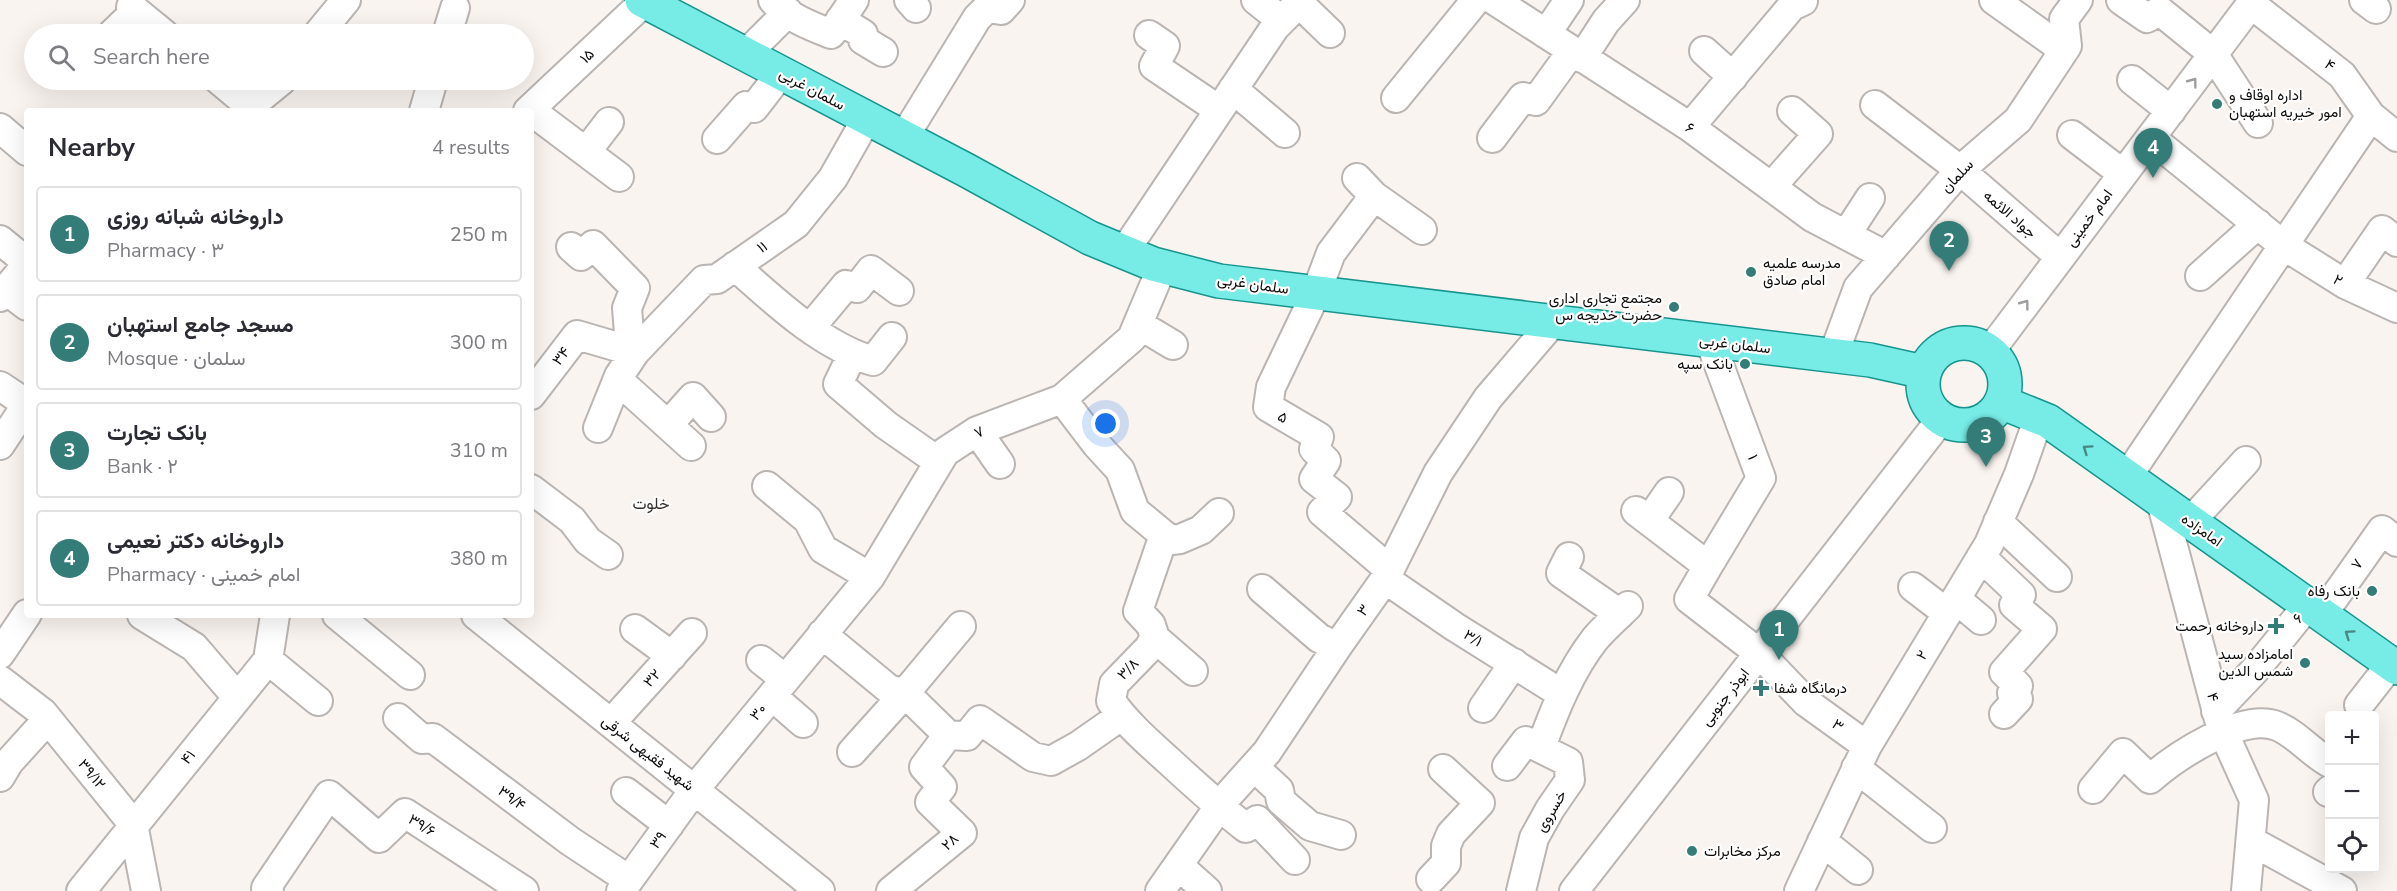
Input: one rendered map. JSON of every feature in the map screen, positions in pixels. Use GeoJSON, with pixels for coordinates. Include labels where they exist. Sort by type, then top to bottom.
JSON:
{"type":"FeatureCollection","features":[{"type":"Feature","properties":{"kind":"main road","name":"سلمان غربی"},"geometry":{"type":"LineString","coordinates":[[643,1],[904,137],[1090,238],[1162,267],[1219,281],[1870,360],[1924,372]]}},
{"type":"Feature","properties":{"kind":"main road"},"geometry":{"type":"LineString","coordinates":[[1971,343],[1990,351],[1999,360],[2006,386],[1996,410],[1986,419],[1974,424],[1959,425],[1934,412],[1926,400],[1923,387],[1924,372],[1935,355],[1952,344],[1971,343]]}},
{"type":"Feature","properties":{"kind":"main road","name":"امامزاده"},"geometry":{"type":"LineString","coordinates":[[2001,402],[2048,421],[2394,666]]}},
{"type":"Feature","properties":{"kind":"street"},"geometry":{"type":"LineString","coordinates":[[326,24],[346,0]]}},
{"type":"Feature","properties":{"kind":"street"},"geometry":{"type":"LineString","coordinates":[[904,137],[977,18],[987,8],[1001,10],[1010,0]]}},
{"type":"Feature","properties":{"kind":"street"},"geometry":{"type":"LineString","coordinates":[[1396,98],[1476,0]]}},
{"type":"Feature","properties":{"kind":"street","name":"۶"},"geometry":{"type":"LineString","coordinates":[[1494,0],[1690,127],[1812,217],[1886,256]]}},
{"type":"Feature","properties":{"kind":"street"},"geometry":{"type":"LineString","coordinates":[[1546,34],[1569,0]]}},
{"type":"Feature","properties":{"kind":"street"},"geometry":{"type":"LineString","coordinates":[[1492,138],[1523,97],[1536,101],[1625,0]]}},
{"type":"Feature","properties":{"kind":"street"},"geometry":{"type":"LineString","coordinates":[[1690,127],[1792,6],[1803,0]]}},
{"type":"Feature","properties":{"kind":"street"},"geometry":{"type":"LineString","coordinates":[[1994,0],[2064,50],[2067,46],[2064,19],[2078,0]]}},
{"type":"Feature","properties":{"kind":"street"},"geometry":{"type":"LineString","coordinates":[[2121,0],[2147,18],[2160,11],[2213,54],[2258,123]]}},
{"type":"Feature","properties":{"kind":"street","name":"۱۵"},"geometry":{"type":"LineString","coordinates":[[531,108],[643,1]]}},
{"type":"Feature","properties":{"kind":"street"},"geometry":{"type":"LineString","coordinates":[[1243,1],[1294,8],[1330,33]]}},
{"type":"Feature","properties":{"kind":"street","name":"امام خمینی"},"geometry":{"type":"LineString","coordinates":[[1990,351],[2253,2]]}},
{"type":"Feature","properties":{"kind":"street","name":"۴"},"geometry":{"type":"LineString","coordinates":[[2253,2],[2342,75],[2371,116],[2397,137]]}},
{"type":"Feature","properties":{"kind":"street"},"geometry":{"type":"LineString","coordinates":[[451,24],[459,3]]}},
{"type":"Feature","properties":{"kind":"street"},"geometry":{"type":"LineString","coordinates":[[746,54],[780,6],[804,22],[842,18],[863,34],[864,40],[883,52]]}},
{"type":"Feature","properties":{"kind":"street"},"geometry":{"type":"LineString","coordinates":[[1124,252],[1183,185],[1226,100],[1294,8]]}},
{"type":"Feature","properties":{"kind":"street"},"geometry":{"type":"LineString","coordinates":[[121,24],[134,9],[152,24]]}},
{"type":"Feature","properties":{"kind":"street"},"geometry":{"type":"LineString","coordinates":[[1149,35],[1165,46],[1154,66],[1226,100],[1252,120],[1285,134]]}},
{"type":"Feature","properties":{"kind":"street","name":"سلمان"},"geometry":{"type":"LineString","coordinates":[[1833,356],[1858,288],[1960,170],[2018,120],[2064,50]]}},
{"type":"Feature","properties":{"kind":"street"},"geometry":{"type":"LineString","coordinates":[[1704,51],[1733,77]]}},
{"type":"Feature","properties":{"kind":"street"},"geometry":{"type":"LineString","coordinates":[[717,139],[746,106],[754,108],[781,73]]}},
{"type":"Feature","properties":{"kind":"street"},"geometry":{"type":"LineString","coordinates":[[2132,80],[2171,111]]}},
{"type":"Feature","properties":{"kind":"street"},"geometry":{"type":"LineString","coordinates":[[229,90],[247,108],[270,90]]}},
{"type":"Feature","properties":{"kind":"street"},"geometry":{"type":"LineString","coordinates":[[425,108],[429,90]]}},
{"type":"Feature","properties":{"kind":"street","name":"جواد الائمه"},"geometry":{"type":"LineString","coordinates":[[1875,105],[1924,129],[1960,170],[2060,257]]}},
{"type":"Feature","properties":{"kind":"street"},"geometry":{"type":"LineString","coordinates":[[1772,186],[1818,134],[1792,111]]}},
{"type":"Feature","properties":{"kind":"street"},"geometry":{"type":"LineString","coordinates":[[534,114],[586,152],[608,179]]}},
{"type":"Feature","properties":{"kind":"street"},"geometry":{"type":"LineString","coordinates":[[2127,477],[2371,116]]}},
{"type":"Feature","properties":{"kind":"street","name":"۱۱"},"geometry":{"type":"LineString","coordinates":[[598,428],[618,380],[635,352],[704,280],[717,279],[796,224],[833,178],[867,118]]}},
{"type":"Feature","properties":{"kind":"street"},"geometry":{"type":"LineString","coordinates":[[586,152],[609,122]]}},
{"type":"Feature","properties":{"kind":"street"},"geometry":{"type":"LineString","coordinates":[[0,128],[24,148]]}},
{"type":"Feature","properties":{"kind":"street"},"geometry":{"type":"LineString","coordinates":[[2072,135],[2123,174]]}},
{"type":"Feature","properties":{"kind":"street","name":"۲"},"geometry":{"type":"LineString","coordinates":[[2151,138],[2283,245],[2345,284],[2397,309]]}},
{"type":"Feature","properties":{"kind":"street"},"geometry":{"type":"LineString","coordinates":[[1316,293],[1331,253],[1366,187],[1422,230]]}},
{"type":"Feature","properties":{"kind":"street"},"geometry":{"type":"LineString","coordinates":[[1845,235],[1870,198]]}},
{"type":"Feature","properties":{"kind":"street"},"geometry":{"type":"LineString","coordinates":[[2200,276],[2258,224]]}},
{"type":"Feature","properties":{"kind":"street"},"geometry":{"type":"LineString","coordinates":[[2345,284],[2382,231],[2397,242]]}},
{"type":"Feature","properties":{"kind":"street"},"geometry":{"type":"LineString","coordinates":[[0,240],[24,260]]}},
{"type":"Feature","properties":{"kind":"street"},"geometry":{"type":"LineString","coordinates":[[571,248],[581,256],[593,245],[635,288],[627,308],[629,333],[635,352]]}},
{"type":"Feature","properties":{"kind":"street"},"geometry":{"type":"LineString","coordinates":[[735,266],[776,303],[852,355],[873,361],[892,337]]}},
{"type":"Feature","properties":{"kind":"street","name":"۷"},"geometry":{"type":"LineString","coordinates":[[822,634],[870,577],[945,452],[977,431],[1062,399],[1132,338],[1162,267]]}},
{"type":"Feature","properties":{"kind":"street"},"geometry":{"type":"LineString","coordinates":[[11,298],[24,270]]}},
{"type":"Feature","properties":{"kind":"street"},"geometry":{"type":"LineString","coordinates":[[811,327],[846,285],[857,288],[871,270],[899,291]]}},
{"type":"Feature","properties":{"kind":"street","name":"۵"},"geometry":{"type":"LineString","coordinates":[[1316,293],[1271,387],[1268,407],[1319,437],[1314,449],[1326,461],[1314,479],[1337,497],[1322,512]]}},
{"type":"Feature","properties":{"kind":"street","name":"۳"},"geometry":{"type":"LineString","coordinates":[[1160,891],[1219,806],[1267,752],[1388,575],[1438,474],[1488,398],[1553,322]]}},
{"type":"Feature","properties":{"kind":"street"},"geometry":{"type":"LineString","coordinates":[[1138,324],[1173,345]]}},
{"type":"Feature","properties":{"kind":"street","name":"۳۴"},"geometry":{"type":"LineString","coordinates":[[534,385],[540,364],[577,335],[635,352]]}},
{"type":"Feature","properties":{"kind":"street","name":"۱"},"geometry":{"type":"LineString","coordinates":[[1708,566],[1761,478],[1710,341]]}},
{"type":"Feature","properties":{"kind":"street"},"geometry":{"type":"LineString","coordinates":[[852,355],[833,391],[939,462]]}},
{"type":"Feature","properties":{"kind":"street"},"geometry":{"type":"LineString","coordinates":[[618,380],[691,446]]}},
{"type":"Feature","properties":{"kind":"street"},"geometry":{"type":"LineString","coordinates":[[0,386],[24,402]]}},
{"type":"Feature","properties":{"kind":"street"},"geometry":{"type":"LineString","coordinates":[[668,426],[693,397],[711,417]]}},
{"type":"Feature","properties":{"kind":"street"},"geometry":{"type":"LineString","coordinates":[[1062,399],[1097,445],[1120,470],[1136,511],[1164,535],[1172,540],[1180,539],[1201,530],[1219,513]]}},
{"type":"Feature","properties":{"kind":"street"},"geometry":{"type":"LineString","coordinates":[[0,445],[24,409]]}},
{"type":"Feature","properties":{"kind":"street","name":"۲"},"geometry":{"type":"LineString","coordinates":[[1798,891],[1861,757],[1981,557],[2019,474],[2039,417]]}},
{"type":"Feature","properties":{"kind":"street","name":"ابوذر جنوبی"},"geometry":{"type":"LineString","coordinates":[[1574,891],[1942,418]]}},
{"type":"Feature","properties":{"kind":"street"},"geometry":{"type":"LineString","coordinates":[[977,431],[992,466]]}},
{"type":"Feature","properties":{"kind":"street"},"geometry":{"type":"LineString","coordinates":[[2190,522],[2246,461]]}},
{"type":"Feature","properties":{"kind":"street"},"geometry":{"type":"LineString","coordinates":[[767,486],[808,520],[823,549],[870,577]]}},
{"type":"Feature","properties":{"kind":"street"},"geometry":{"type":"LineString","coordinates":[[534,491],[572,520],[588,541],[608,555]]}},
{"type":"Feature","properties":{"kind":"street"},"geometry":{"type":"LineString","coordinates":[[1669,492],[1643,516],[1708,566],[1689,599],[1760,653]]}},
{"type":"Feature","properties":{"kind":"street","name":"۴"},"geometry":{"type":"LineString","coordinates":[[2161,501],[2220,722],[2254,800],[2246,891]]}},
{"type":"Feature","properties":{"kind":"street","name":"۳/۱"},"geometry":{"type":"LineString","coordinates":[[1322,512],[1388,575],[1562,694]]}},
{"type":"Feature","properties":{"kind":"street"},"geometry":{"type":"LineString","coordinates":[[1998,522],[2057,577]]}},
{"type":"Feature","properties":{"kind":"street","name":"۷"},"geometry":{"type":"LineString","coordinates":[[2315,610],[2382,530],[2397,541]]}},
{"type":"Feature","properties":{"kind":"street"},"geometry":{"type":"LineString","coordinates":[[1164,535],[1138,611],[1151,625],[1155,638],[1192,671]]}},
{"type":"Feature","properties":{"kind":"street"},"geometry":{"type":"LineString","coordinates":[[1507,766],[1526,741],[1541,747],[1574,670],[1596,639],[1624,610],[1561,573],[1569,557]]}},
{"type":"Feature","properties":{"kind":"street"},"geometry":{"type":"LineString","coordinates":[[1981,557],[2021,595],[2014,605],[2042,629],[2004,672],[2018,686],[2012,693],[2018,699],[2004,714]]}},
{"type":"Feature","properties":{"kind":"street"},"geometry":{"type":"LineString","coordinates":[[1913,587],[1981,620]]}},
{"type":"Feature","properties":{"kind":"street"},"geometry":{"type":"LineString","coordinates":[[1262,589],[1319,638],[1337,647]]}},
{"type":"Feature","properties":{"kind":"street","name":"۶"},"geometry":{"type":"LineString","coordinates":[[2220,722],[2255,670],[2315,610]]}},
{"type":"Feature","properties":{"kind":"street"},"geometry":{"type":"LineString","coordinates":[[0,654],[24,618]]}},
{"type":"Feature","properties":{"kind":"street"},"geometry":{"type":"LineString","coordinates":[[147,618],[194,647],[237,697]]}},
{"type":"Feature","properties":{"kind":"street"},"geometry":{"type":"LineString","coordinates":[[275,618],[268,660],[318,700]]}},
{"type":"Feature","properties":{"kind":"street"},"geometry":{"type":"LineString","coordinates":[[342,618],[410,675]]}},
{"type":"Feature","properties":{"kind":"street","name":"شهید فقیهی شرقی"},"geometry":{"type":"LineString","coordinates":[[480,618],[820,891]]}},
{"type":"Feature","properties":{"kind":"street"},"geometry":{"type":"LineString","coordinates":[[852,752],[961,626]]}},
{"type":"Feature","properties":{"kind":"street"},"geometry":{"type":"LineString","coordinates":[[635,629],[672,656]]}},
{"type":"Feature","properties":{"kind":"street","name":"۳۲"},"geometry":{"type":"LineString","coordinates":[[611,723],[692,633]]}},
{"type":"Feature","properties":{"kind":"street"},"geometry":{"type":"LineString","coordinates":[[822,634],[890,690],[905,693],[948,735],[967,736],[980,720],[1033,757],[1051,761],[1078,746],[1121,716]]}},
{"type":"Feature","properties":{"kind":"street","name":"۳۰"},"geometry":{"type":"LineString","coordinates":[[694,790],[822,634]]}},
{"type":"Feature","properties":{"kind":"street","name":"۳/۸"},"geometry":{"type":"LineString","coordinates":[[1155,638],[1113,684],[1111,701],[1121,716],[1219,806]]}},
{"type":"Feature","properties":{"kind":"street","name":"۳"},"geometry":{"type":"LineString","coordinates":[[1760,653],[1932,828]]}},
{"type":"Feature","properties":{"kind":"street","name":"۴۱"},"geometry":{"type":"LineString","coordinates":[[81,891],[268,660]]}},
{"type":"Feature","properties":{"kind":"street"},"geometry":{"type":"LineString","coordinates":[[761,660],[803,723]]}},
{"type":"Feature","properties":{"kind":"street"},"geometry":{"type":"LineString","coordinates":[[1483,708],[1514,663]]}},
{"type":"Feature","properties":{"kind":"street"},"geometry":{"type":"LineString","coordinates":[[2359,705],[2394,666]]}},
{"type":"Feature","properties":{"kind":"street","name":"۳۹/۱۲"},"geometry":{"type":"LineString","coordinates":[[0,680],[48,719],[133,824],[143,888]]}},
{"type":"Feature","properties":{"kind":"street","name":"۳۹/۴"},"geometry":{"type":"LineString","coordinates":[[398,718],[422,740],[433,738],[627,887]]}},
{"type":"Feature","properties":{"kind":"street"},"geometry":{"type":"LineString","coordinates":[[3,765],[48,719]]}},
{"type":"Feature","properties":{"kind":"street"},"geometry":{"type":"LineString","coordinates":[[2092,789],[2123,753],[2150,779],[2169,762],[2200,744],[2220,722],[2277,726],[2325,760]]}},
{"type":"Feature","properties":{"kind":"street","name":"۲۸"},"geometry":{"type":"LineString","coordinates":[[895,890],[962,833],[930,802],[933,777],[948,735]]}},
{"type":"Feature","properties":{"kind":"street","name":"خسروی"},"geometry":{"type":"LineString","coordinates":[[1521,891],[1534,838],[1570,780],[1568,762],[1541,747]]}},
{"type":"Feature","properties":{"kind":"street"},"geometry":{"type":"LineString","coordinates":[[1254,767],[1279,790],[1281,801],[1310,826],[1341,835]]}},
{"type":"Feature","properties":{"kind":"street"},"geometry":{"type":"LineString","coordinates":[[1432,877],[1446,863],[1446,846],[1451,834],[1480,803],[1443,769]]}},
{"type":"Feature","properties":{"kind":"street","name":"۳۹"},"geometry":{"type":"LineString","coordinates":[[627,887],[694,790]]}},
{"type":"Feature","properties":{"kind":"street"},"geometry":{"type":"LineString","coordinates":[[626,792],[669,825]]}},
{"type":"Feature","properties":{"kind":"street","name":"۳۹/۶"},"geometry":{"type":"LineString","coordinates":[[269,891],[266,888],[329,795],[379,838],[405,813],[524,891]]}},
{"type":"Feature","properties":{"kind":"street"},"geometry":{"type":"LineString","coordinates":[[1219,806],[1246,828],[1257,820],[1295,861]]}},
{"type":"Feature","properties":{"kind":"street"},"geometry":{"type":"LineString","coordinates":[[1822,841],[1858,870]]}},
{"type":"Feature","properties":{"kind":"street"},"geometry":{"type":"LineString","coordinates":[[2251,841],[2342,891]]}},
{"type":"Feature","properties":{"kind":"street"},"geometry":{"type":"LineString","coordinates":[[1179,866],[1207,891]]}},
{"type":"Feature","properties":{"kind":"place","name":"اداره اوقاف و امور خیریه استهبان"},"geometry":{"type":"Point","coordinates":[2217,104]}},
{"type":"Feature","properties":{"kind":"place","name":"داروخانه دکتر نعیمی"},"geometry":{"type":"Point","coordinates":[2153,178]}},
{"type":"Feature","properties":{"kind":"place","name":"مسجد جامع استهبان"},"geometry":{"type":"Point","coordinates":[1949,271]}},
{"type":"Feature","properties":{"kind":"place","name":"مدرسه علمیه امام صادق"},"geometry":{"type":"Point","coordinates":[1751,272]}},
{"type":"Feature","properties":{"kind":"place","name":"مجتمع تجاری اداری حضرت خدیجه س"},"geometry":{"type":"Point","coordinates":[1674,307]}},
{"type":"Feature","properties":{"kind":"place","name":"بانک سپه"},"geometry":{"type":"Point","coordinates":[1745,364]}},
{"type":"Feature","properties":{"kind":"place","name":"بانک تجارت"},"geometry":{"type":"Point","coordinates":[1986,467]}},
{"type":"Feature","properties":{"kind":"place","name":"بانک رفاه"},"geometry":{"type":"Point","coordinates":[2372,591]}},
{"type":"Feature","properties":{"kind":"place","name":"داروخانه رحمت"},"geometry":{"type":"Point","coordinates":[2276,626]}},
{"type":"Feature","properties":{"kind":"place","name":"داروخانه شبانه روزی"},"geometry":{"type":"Point","coordinates":[1779,660]}},
{"type":"Feature","properties":{"kind":"place","name":"امامزاده سید شمس الدین"},"geometry":{"type":"Point","coordinates":[2305,663]}},
{"type":"Feature","properties":{"kind":"place","name":"درمانگاه شفا"},"geometry":{"type":"Point","coordinates":[1761,688]}},
{"type":"Feature","properties":{"kind":"place","name":"مرکز مخابرات"},"geometry":{"type":"Point","coordinates":[1692,851]}},
{"type":"Feature","properties":{"kind":"district","name":"خلوت"},"geometry":{"type":"Point","coordinates":[651,504]}}]}
